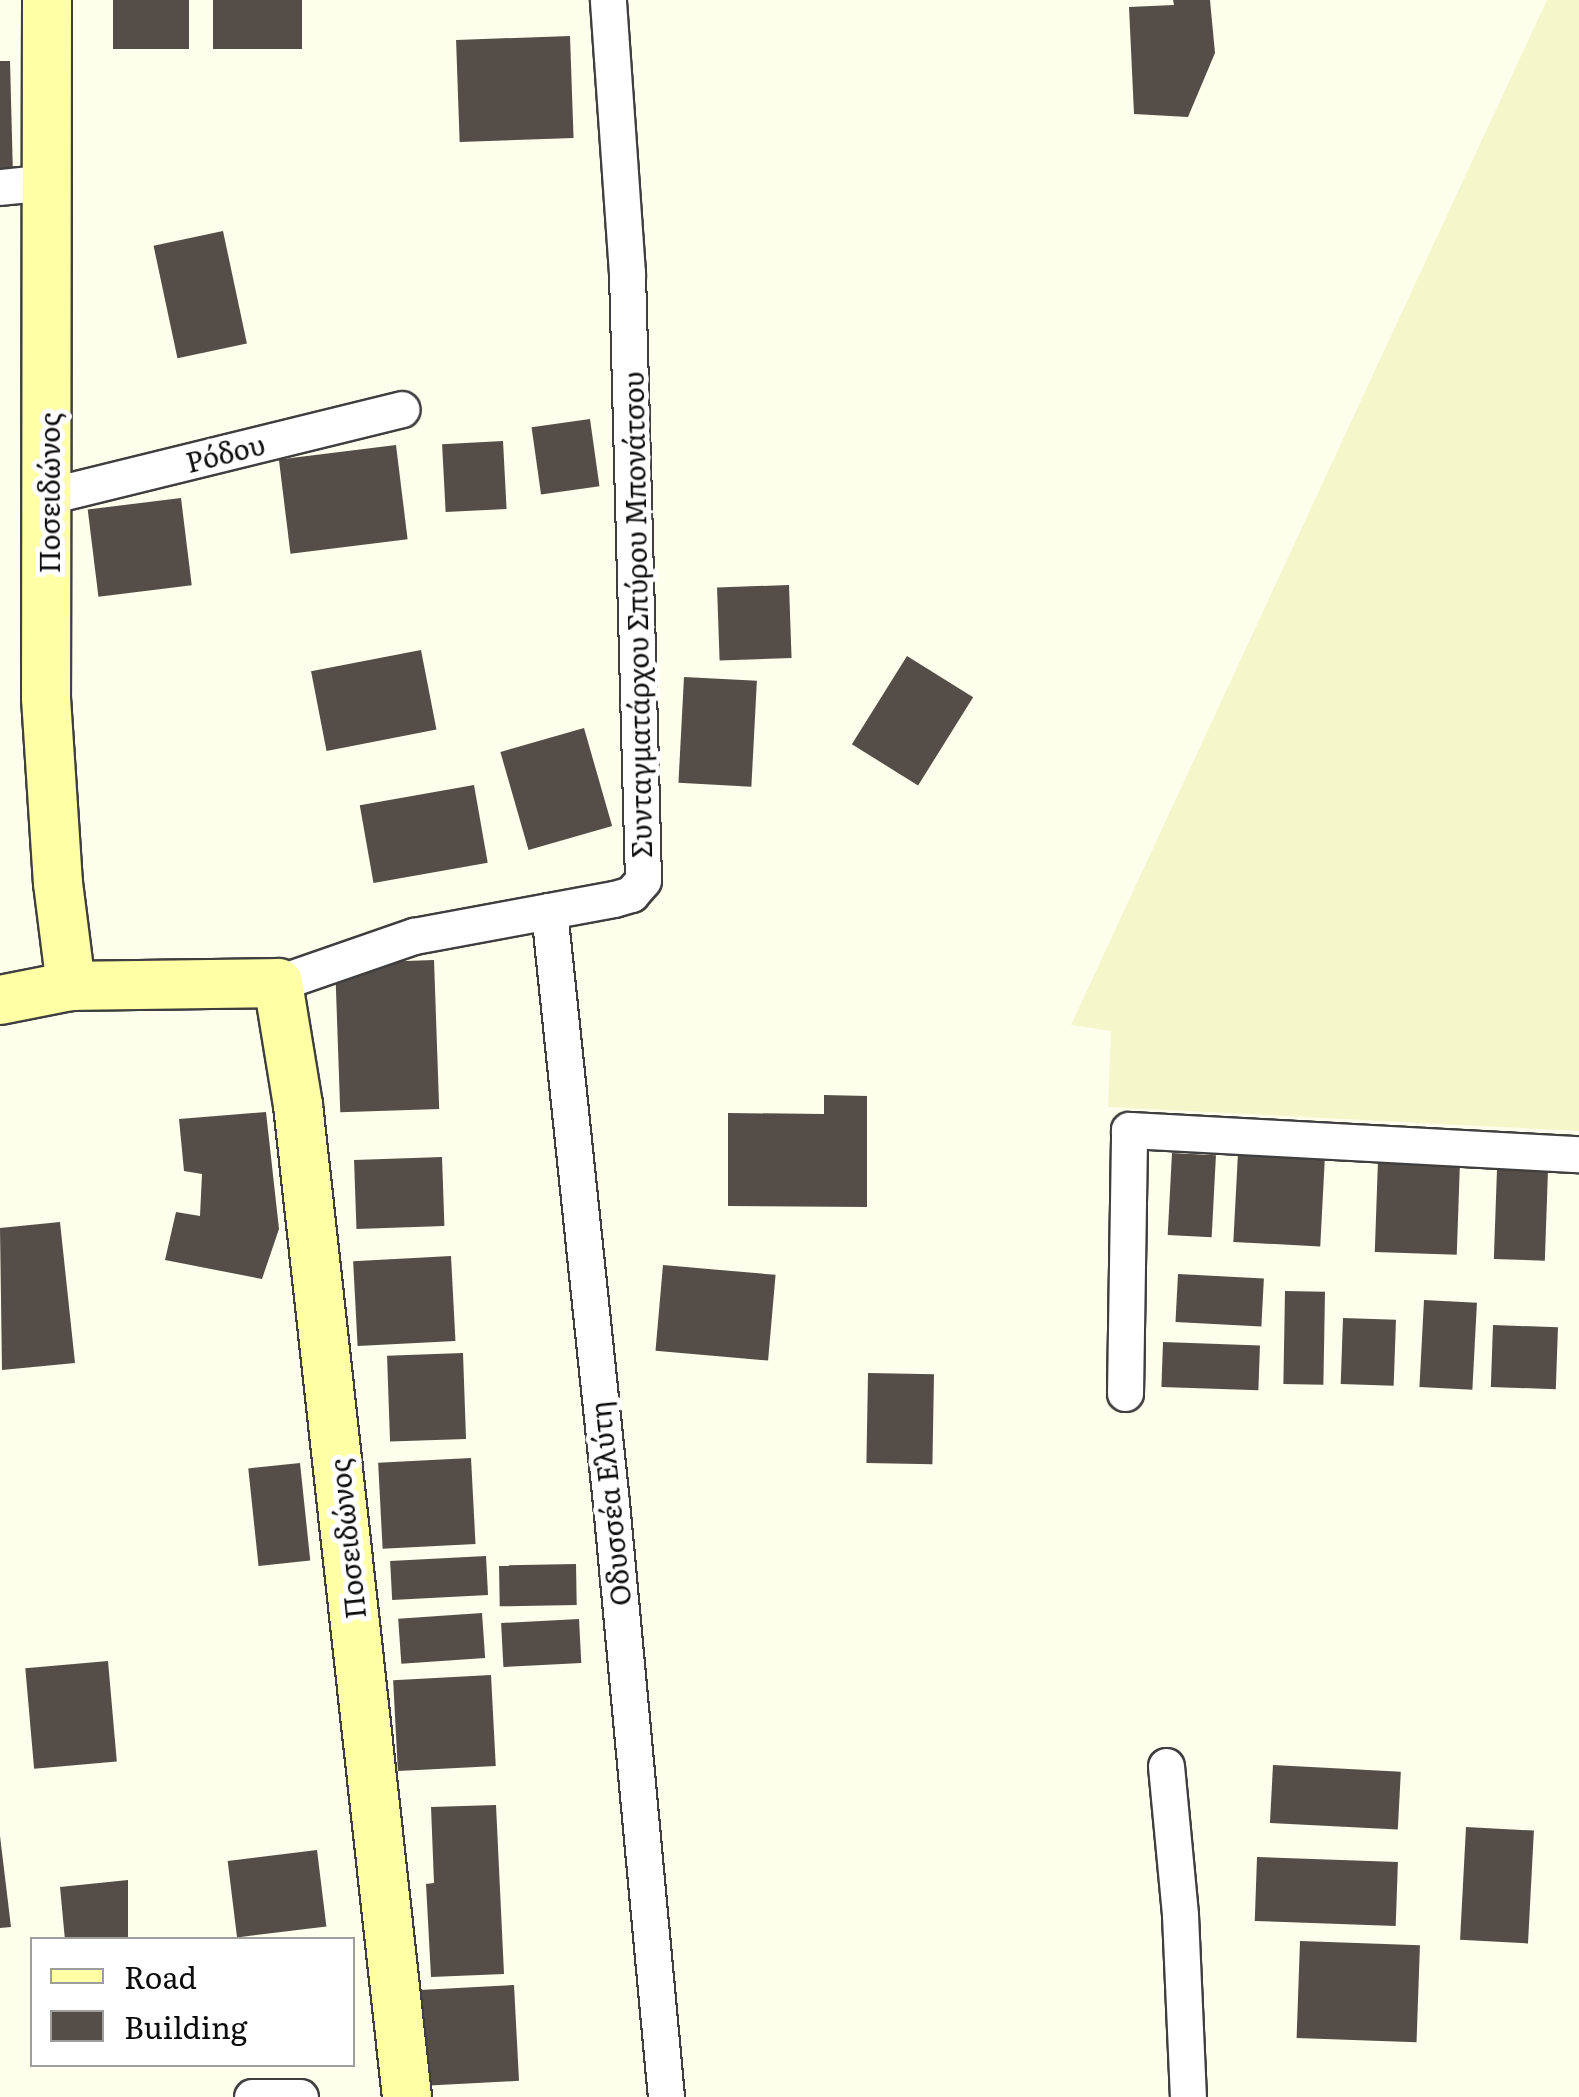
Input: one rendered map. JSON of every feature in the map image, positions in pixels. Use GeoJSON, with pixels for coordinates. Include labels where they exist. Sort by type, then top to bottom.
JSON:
{"type":"FeatureCollection","features":[{"type":"Feature","properties":{"kind":"street","name":"Ποσειδώνος"},"geometry":{"type":"LineString","coordinates":[[46,0],[46,698],[58,883],[71,986]]}},
{"type":"Feature","properties":{"kind":"street","name":"Συνταγματάρχου Σπύρου Μπονάτσου"},"geometry":{"type":"LineString","coordinates":[[0,1000],[71,986],[278,982],[414,936],[632,894],[642,880],[627,273],[608,0]]}},
{"type":"Feature","properties":{"kind":"street"},"geometry":{"type":"LineString","coordinates":[[0,187],[49,182]]}},
{"type":"Feature","properties":{"kind":"street","name":"Ρόδου"},"geometry":{"type":"LineString","coordinates":[[48,496],[401,409]]}},
{"type":"Feature","properties":{"kind":"street","name":"Οδυσσέα Ελύτη"},"geometry":{"type":"LineString","coordinates":[[548,911],[611,1503],[666,2097]]}},
{"type":"Feature","properties":{"kind":"street","name":"Ποσειδώνος"},"geometry":{"type":"LineString","coordinates":[[278,982],[298,1105],[407,2097]]}},
{"type":"Feature","properties":{"kind":"street"},"geometry":{"type":"LineString","coordinates":[[1126,1393],[1129,1130],[1579,1154]]}},
{"type":"Feature","properties":{"kind":"street"},"geometry":{"type":"LineString","coordinates":[[1166,1766],[1180,1915],[1188,2097]]}},
{"type":"Feature","properties":{"kind":"street"},"geometry":{"type":"LineString","coordinates":[[252,2097],[300,2097]]}},
{"type":"Feature","properties":{"kind":"green space"},"geometry":{"type":"Polygon","coordinates":[[[1547,0],[1579,0],[1579,1131],[1108,1107],[1111,1031],[1071,1025],[1547,0]]]}},
{"type":"Feature","properties":{"kind":"building"},"geometry":{"type":"Polygon","coordinates":[[[113,0],[189,0],[189,49],[113,49],[113,0]]]}},
{"type":"Feature","properties":{"kind":"building"},"geometry":{"type":"Polygon","coordinates":[[[213,0],[302,0],[302,49],[213,49],[213,0]]]}},
{"type":"Feature","properties":{"kind":"building"},"geometry":{"type":"Polygon","coordinates":[[[1173,0],[1210,0],[1215,53],[1188,117],[1134,114],[1129,7],[1174,5],[1173,0]]]}},
{"type":"Feature","properties":{"kind":"building"},"geometry":{"type":"Polygon","coordinates":[[[570,36],[574,138],[460,142],[456,40],[570,36]]]}},
{"type":"Feature","properties":{"kind":"building"},"geometry":{"type":"Polygon","coordinates":[[[0,61],[10,61],[13,176],[0,176],[0,61]]]}},
{"type":"Feature","properties":{"kind":"building"},"geometry":{"type":"Polygon","coordinates":[[[223,231],[247,343],[177,358],[154,246],[223,231]]]}},
{"type":"Feature","properties":{"kind":"building"},"geometry":{"type":"Polygon","coordinates":[[[590,419],[599,486],[541,495],[532,427],[590,419]]]}},
{"type":"Feature","properties":{"kind":"building"},"geometry":{"type":"Polygon","coordinates":[[[503,441],[507,509],[446,512],[442,444],[503,441]]]}},
{"type":"Feature","properties":{"kind":"building"},"geometry":{"type":"Polygon","coordinates":[[[396,445],[408,539],[290,554],[279,459],[396,445]]]}},
{"type":"Feature","properties":{"kind":"building"},"geometry":{"type":"Polygon","coordinates":[[[181,498],[192,585],[98,597],[88,509],[181,498]]]}},
{"type":"Feature","properties":{"kind":"building"},"geometry":{"type":"Polygon","coordinates":[[[789,585],[792,658],[720,660],[717,588],[789,585]]]}},
{"type":"Feature","properties":{"kind":"building"},"geometry":{"type":"Polygon","coordinates":[[[421,650],[436,730],[327,751],[311,671],[421,650]]]}},
{"type":"Feature","properties":{"kind":"building"},"geometry":{"type":"Polygon","coordinates":[[[907,656],[973,697],[918,786],[852,744],[907,656]]]}},
{"type":"Feature","properties":{"kind":"building"},"geometry":{"type":"Polygon","coordinates":[[[684,677],[757,681],[751,787],[678,783],[684,677]]]}},
{"type":"Feature","properties":{"kind":"building"},"geometry":{"type":"Polygon","coordinates":[[[584,728],[612,826],[528,850],[500,752],[584,728]]]}},
{"type":"Feature","properties":{"kind":"building"},"geometry":{"type":"Polygon","coordinates":[[[474,785],[488,863],[373,883],[360,805],[474,785]]]}},
{"type":"Feature","properties":{"kind":"building"},"geometry":{"type":"Polygon","coordinates":[[[434,960],[439,1109],[340,1112],[335,963],[434,960]]]}},
{"type":"Feature","properties":{"kind":"building"},"geometry":{"type":"Polygon","coordinates":[[[824,1095],[867,1096],[867,1207],[728,1206],[728,1113],[824,1114],[824,1095]]]}},
{"type":"Feature","properties":{"kind":"building"},"geometry":{"type":"Polygon","coordinates":[[[266,1112],[279,1229],[262,1279],[165,1260],[176,1212],[200,1216],[202,1174],[184,1171],[179,1119],[266,1112]]]}},
{"type":"Feature","properties":{"kind":"building"},"geometry":{"type":"Polygon","coordinates":[[[1172,1153],[1216,1155],[1212,1237],[1168,1235],[1172,1153]]]}},
{"type":"Feature","properties":{"kind":"building"},"geometry":{"type":"Polygon","coordinates":[[[1238,1153],[1325,1158],[1320,1246],[1233,1242],[1238,1153]]]}},
{"type":"Feature","properties":{"kind":"building"},"geometry":{"type":"Polygon","coordinates":[[[442,1157],[444,1226],[356,1229],[354,1160],[442,1157]]]}},
{"type":"Feature","properties":{"kind":"building"},"geometry":{"type":"Polygon","coordinates":[[[1378,1160],[1460,1163],[1457,1255],[1375,1252],[1378,1160]]]}},
{"type":"Feature","properties":{"kind":"building"},"geometry":{"type":"Polygon","coordinates":[[[1497,1169],[1548,1171],[1545,1261],[1494,1259],[1497,1169]]]}},
{"type":"Feature","properties":{"kind":"building"},"geometry":{"type":"Polygon","coordinates":[[[60,1222],[75,1363],[2,1370],[0,1228],[60,1222]]]}},
{"type":"Feature","properties":{"kind":"building"},"geometry":{"type":"Polygon","coordinates":[[[451,1256],[455,1341],[358,1346],[353,1261],[451,1256]]]}},
{"type":"Feature","properties":{"kind":"building"},"geometry":{"type":"Polygon","coordinates":[[[663,1265],[776,1275],[768,1361],[656,1351],[663,1265]]]}},
{"type":"Feature","properties":{"kind":"building"},"geometry":{"type":"Polygon","coordinates":[[[1178,1274],[1264,1279],[1261,1326],[1175,1322],[1178,1274]]]}},
{"type":"Feature","properties":{"kind":"building"},"geometry":{"type":"Polygon","coordinates":[[[1285,1291],[1325,1292],[1323,1385],[1283,1384],[1285,1291]]]}},
{"type":"Feature","properties":{"kind":"building"},"geometry":{"type":"Polygon","coordinates":[[[1424,1300],[1477,1303],[1472,1390],[1419,1387],[1424,1300]]]}},
{"type":"Feature","properties":{"kind":"building"},"geometry":{"type":"Polygon","coordinates":[[[1343,1318],[1396,1320],[1394,1386],[1341,1384],[1343,1318]]]}},
{"type":"Feature","properties":{"kind":"building"},"geometry":{"type":"Polygon","coordinates":[[[1493,1325],[1558,1327],[1556,1389],[1491,1387],[1493,1325]]]}},
{"type":"Feature","properties":{"kind":"building"},"geometry":{"type":"Polygon","coordinates":[[[1163,1342],[1260,1345],[1258,1390],[1161,1387],[1163,1342]]]}},
{"type":"Feature","properties":{"kind":"building"},"geometry":{"type":"Polygon","coordinates":[[[463,1353],[466,1439],[390,1442],[387,1356],[463,1353]]]}},
{"type":"Feature","properties":{"kind":"building"},"geometry":{"type":"Polygon","coordinates":[[[868,1373],[934,1374],[932,1464],[866,1463],[868,1373]]]}},
{"type":"Feature","properties":{"kind":"building"},"geometry":{"type":"Polygon","coordinates":[[[471,1458],[476,1544],[383,1549],[378,1463],[471,1458]]]}},
{"type":"Feature","properties":{"kind":"building"},"geometry":{"type":"Polygon","coordinates":[[[300,1463],[310,1560],[259,1566],[248,1468],[300,1463]]]}},
{"type":"Feature","properties":{"kind":"building"},"geometry":{"type":"Polygon","coordinates":[[[486,1556],[488,1595],[392,1600],[390,1561],[486,1556]]]}},
{"type":"Feature","properties":{"kind":"building"},"geometry":{"type":"Polygon","coordinates":[[[576,1564],[577,1605],[500,1606],[499,1565],[576,1564]]]}},
{"type":"Feature","properties":{"kind":"building"},"geometry":{"type":"Polygon","coordinates":[[[482,1613],[485,1658],[401,1664],[398,1619],[482,1613]]]}},
{"type":"Feature","properties":{"kind":"building"},"geometry":{"type":"Polygon","coordinates":[[[579,1619],[581,1663],[503,1667],[501,1623],[579,1619]]]}},
{"type":"Feature","properties":{"kind":"building"},"geometry":{"type":"Polygon","coordinates":[[[108,1661],[117,1762],[34,1769],[25,1668],[108,1661]]]}},
{"type":"Feature","properties":{"kind":"building"},"geometry":{"type":"Polygon","coordinates":[[[491,1675],[496,1766],[398,1771],[393,1680],[491,1675]]]}},
{"type":"Feature","properties":{"kind":"building"},"geometry":{"type":"Polygon","coordinates":[[[1273,1765],[1401,1772],[1398,1830],[1270,1823],[1273,1765]]]}},
{"type":"Feature","properties":{"kind":"building"},"geometry":{"type":"Polygon","coordinates":[[[496,1805],[504,1974],[431,1977],[426,1884],[434,1883],[431,1807],[496,1805]]]}},
{"type":"Feature","properties":{"kind":"building"},"geometry":{"type":"Polygon","coordinates":[[[1466,1827],[1534,1831],[1528,1943],[1460,1940],[1466,1827]]]}},
{"type":"Feature","properties":{"kind":"building"},"geometry":{"type":"Polygon","coordinates":[[[0,1836],[11,1927],[0,1928],[0,1836]]]}},
{"type":"Feature","properties":{"kind":"building"},"geometry":{"type":"Polygon","coordinates":[[[317,1850],[326,1926],[237,1937],[228,1861],[317,1850]]]}},
{"type":"Feature","properties":{"kind":"building"},"geometry":{"type":"Polygon","coordinates":[[[1257,1857],[1398,1862],[1396,1926],[1255,1921],[1257,1857]]]}},
{"type":"Feature","properties":{"kind":"building"},"geometry":{"type":"Polygon","coordinates":[[[128,1880],[128,1937],[65,1937],[60,1887],[128,1880]]]}},
{"type":"Feature","properties":{"kind":"building"},"geometry":{"type":"Polygon","coordinates":[[[1300,1941],[1420,1945],[1417,2042],[1297,2038],[1300,1941]]]}},
{"type":"Feature","properties":{"kind":"building"},"geometry":{"type":"Polygon","coordinates":[[[514,1985],[519,2081],[420,2086],[415,1990],[514,1985]]]}}]}
